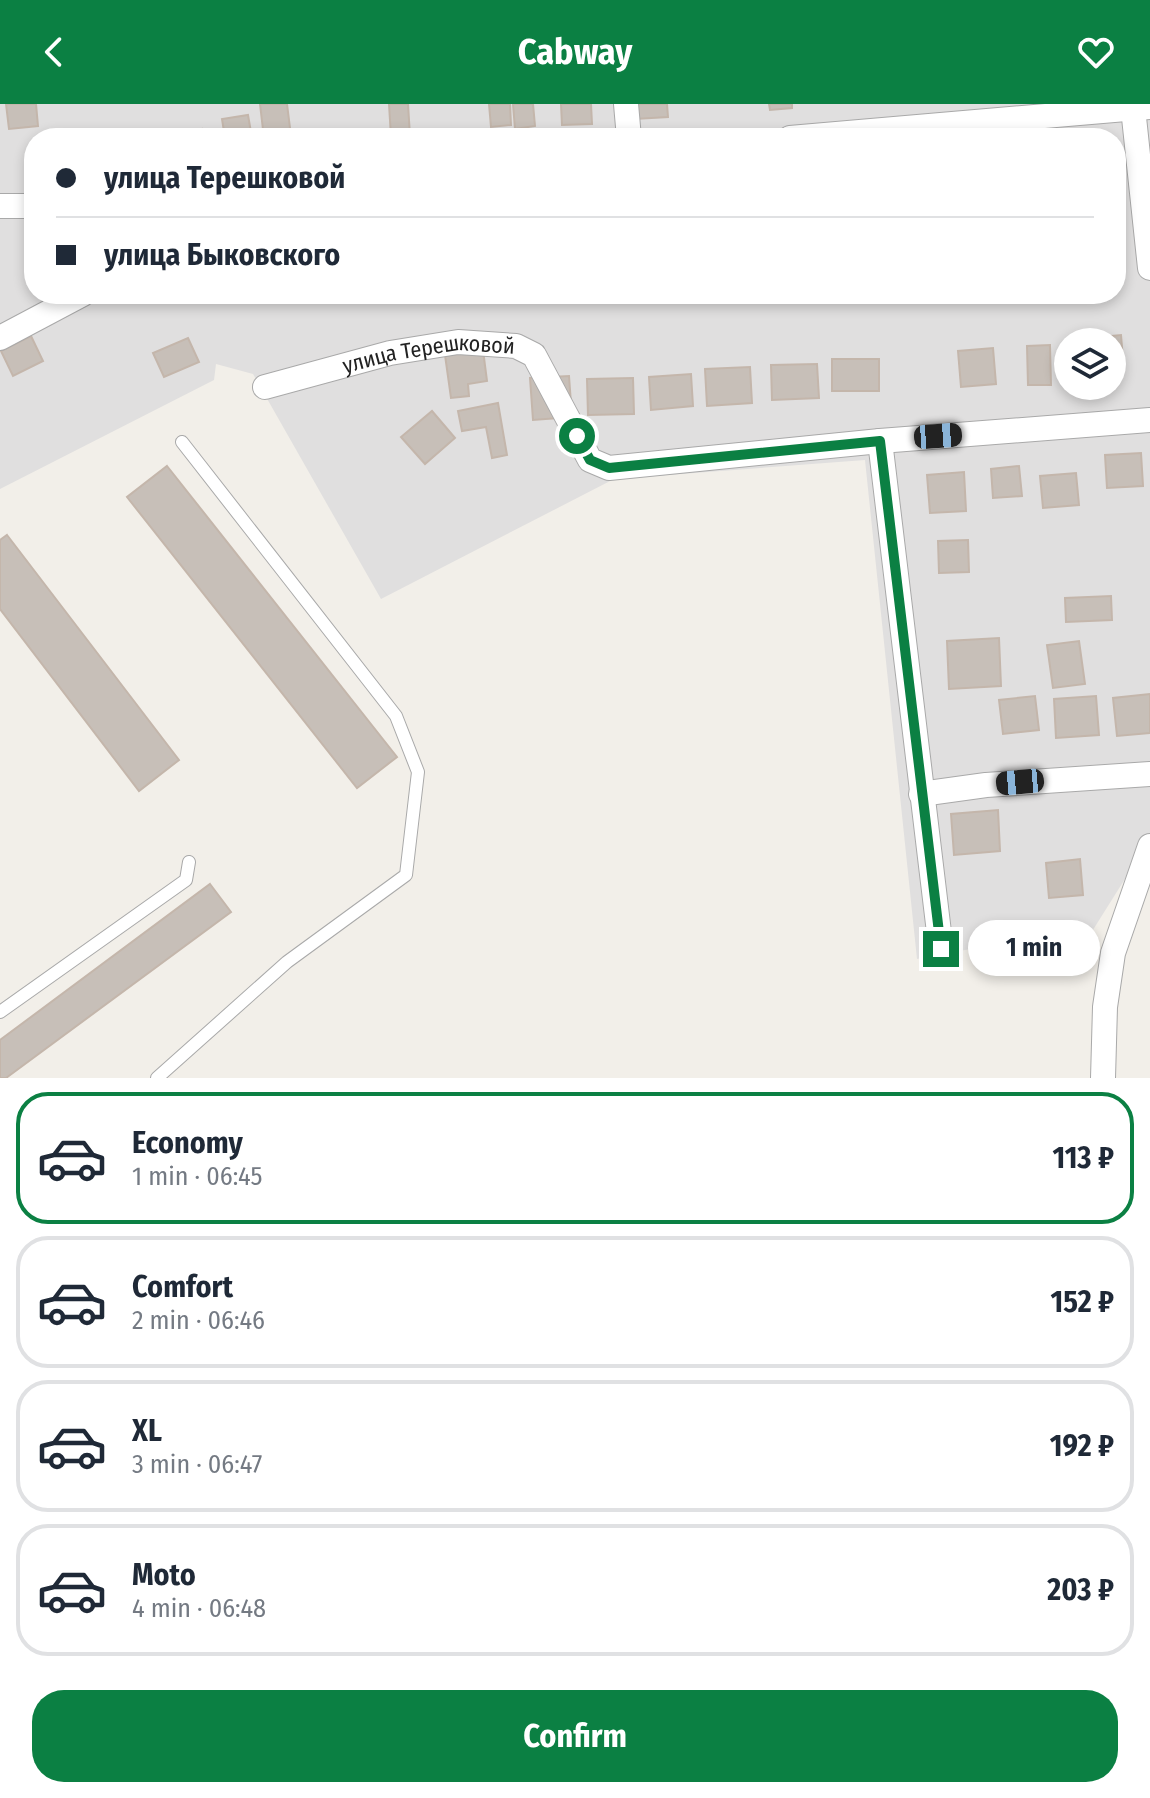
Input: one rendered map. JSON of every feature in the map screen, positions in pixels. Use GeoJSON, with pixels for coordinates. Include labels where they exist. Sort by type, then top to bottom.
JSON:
{"type":"FeatureCollection","features":[{"type":"Feature","properties":{"kind":"street"},"geometry":{"type":"LineString","coordinates":[[626,104],[628,128]]}},
{"type":"Feature","properties":{"kind":"street"},"geometry":{"type":"LineString","coordinates":[[907,128],[1142,108],[1127,148],[1150,268]]}},
{"type":"Feature","properties":{"kind":"street"},"geometry":{"type":"LineString","coordinates":[[0,206],[24,206]]}},
{"type":"Feature","properties":{"kind":"street"},"geometry":{"type":"LineString","coordinates":[[0,338],[64,304]]}},
{"type":"Feature","properties":{"kind":"street","name":"улица Терешковой"},"geometry":{"type":"LineString","coordinates":[[265,387],[390,353],[444,344],[516,346],[534,355],[590,460],[609,468],[880,441],[1150,420]]}},
{"type":"Feature","properties":{"kind":"street"},"geometry":{"type":"LineString","coordinates":[[880,441],[941,949]]}},
{"type":"Feature","properties":{"kind":"street"},"geometry":{"type":"LineString","coordinates":[[921,794],[986,785],[1150,774]]}},
{"type":"Feature","properties":{"kind":"street"},"geometry":{"type":"LineString","coordinates":[[1103,1078],[1105,1007],[1113,953],[1150,846]]}},
{"type":"Feature","properties":{"kind":"lane"},"geometry":{"type":"LineString","coordinates":[[157,1078],[287,962],[406,875],[418,772],[396,716],[182,442]]}},
{"type":"Feature","properties":{"kind":"lane"},"geometry":{"type":"LineString","coordinates":[[0,1012],[186,880],[189,862]]}},
{"type":"Feature","properties":{"kind":"shaded area"},"geometry":{"type":"Polygon","coordinates":[[[0,104],[1150,104],[1150,839],[1086,941],[1039,936],[917,959],[865,460],[614,479],[381,599],[253,374],[216,364],[214,380],[0,489],[0,104]]]}},
{"type":"Feature","properties":{"kind":"building"},"geometry":{"type":"Polygon","coordinates":[[[6,104],[36,104],[38,126],[9,129],[6,104]]]}},
{"type":"Feature","properties":{"kind":"building"},"geometry":{"type":"Polygon","coordinates":[[[260,104],[287,104],[290,128],[263,128],[260,104]]]}},
{"type":"Feature","properties":{"kind":"building"},"geometry":{"type":"Polygon","coordinates":[[[389,104],[408,104],[410,128],[390,128],[389,104]]]}},
{"type":"Feature","properties":{"kind":"building"},"geometry":{"type":"Polygon","coordinates":[[[489,104],[510,104],[511,125],[491,127],[489,104]]]}},
{"type":"Feature","properties":{"kind":"building"},"geometry":{"type":"Polygon","coordinates":[[[513,104],[533,104],[535,126],[515,128],[513,104]]]}},
{"type":"Feature","properties":{"kind":"building"},"geometry":{"type":"Polygon","coordinates":[[[561,104],[591,104],[592,124],[562,125],[561,104]]]}},
{"type":"Feature","properties":{"kind":"building"},"geometry":{"type":"Polygon","coordinates":[[[634,104],[667,104],[668,117],[635,119],[634,104]]]}},
{"type":"Feature","properties":{"kind":"building"},"geometry":{"type":"Polygon","coordinates":[[[769,104],[792,104],[792,108],[770,110],[769,104]]]}},
{"type":"Feature","properties":{"kind":"building"},"geometry":{"type":"Polygon","coordinates":[[[248,115],[250,128],[223,128],[222,119],[248,115]]]}},
{"type":"Feature","properties":{"kind":"building"},"geometry":{"type":"Polygon","coordinates":[[[31,336],[43,361],[13,376],[1,351],[31,336]]]}},
{"type":"Feature","properties":{"kind":"building"},"geometry":{"type":"Polygon","coordinates":[[[188,338],[199,362],[164,377],[153,353],[188,338]]]}},
{"type":"Feature","properties":{"kind":"building"},"geometry":{"type":"Polygon","coordinates":[[[1050,345],[1051,385],[1028,385],[1027,346],[1050,345]]]}},
{"type":"Feature","properties":{"kind":"building"},"geometry":{"type":"Polygon","coordinates":[[[993,348],[996,384],[961,387],[958,351],[993,348]]]}},
{"type":"Feature","properties":{"kind":"building"},"geometry":{"type":"Polygon","coordinates":[[[483,350],[487,381],[468,384],[469,396],[451,398],[445,355],[483,350]]]}},
{"type":"Feature","properties":{"kind":"building"},"geometry":{"type":"Polygon","coordinates":[[[832,359],[879,359],[879,391],[832,391],[832,359]]]}},
{"type":"Feature","properties":{"kind":"building"},"geometry":{"type":"Polygon","coordinates":[[[817,364],[819,398],[772,400],[771,365],[817,364]]]}},
{"type":"Feature","properties":{"kind":"building"},"geometry":{"type":"Polygon","coordinates":[[[750,367],[752,403],[707,406],[705,369],[750,367]]]}},
{"type":"Feature","properties":{"kind":"building"},"geometry":{"type":"Polygon","coordinates":[[[691,374],[693,406],[651,410],[649,377],[691,374]]]}},
{"type":"Feature","properties":{"kind":"building"},"geometry":{"type":"Polygon","coordinates":[[[569,376],[572,417],[533,420],[530,378],[569,376]]]}},
{"type":"Feature","properties":{"kind":"building"},"geometry":{"type":"Polygon","coordinates":[[[633,378],[634,414],[588,415],[587,379],[633,378]]]}},
{"type":"Feature","properties":{"kind":"building"},"geometry":{"type":"Polygon","coordinates":[[[498,403],[507,455],[492,458],[486,427],[462,431],[458,411],[498,403]]]}},
{"type":"Feature","properties":{"kind":"building"},"geometry":{"type":"Polygon","coordinates":[[[432,411],[455,438],[425,464],[401,437],[432,411]]]}},
{"type":"Feature","properties":{"kind":"building"},"geometry":{"type":"Polygon","coordinates":[[[1141,453],[1143,486],[1107,488],[1105,455],[1141,453]]]}},
{"type":"Feature","properties":{"kind":"building"},"geometry":{"type":"Polygon","coordinates":[[[167,466],[397,757],[357,788],[127,497],[167,466]]]}},
{"type":"Feature","properties":{"kind":"building"},"geometry":{"type":"Polygon","coordinates":[[[1019,466],[1022,496],[993,498],[991,469],[1019,466]]]}},
{"type":"Feature","properties":{"kind":"building"},"geometry":{"type":"Polygon","coordinates":[[[964,472],[966,511],[930,513],[927,475],[964,472]]]}},
{"type":"Feature","properties":{"kind":"building"},"geometry":{"type":"Polygon","coordinates":[[[1076,473],[1079,505],[1043,508],[1040,476],[1076,473]]]}},
{"type":"Feature","properties":{"kind":"building"},"geometry":{"type":"Polygon","coordinates":[[[7,535],[179,760],[139,791],[0,609],[0,540],[7,535]]]}},
{"type":"Feature","properties":{"kind":"building"},"geometry":{"type":"Polygon","coordinates":[[[968,540],[969,572],[939,573],[938,541],[968,540]]]}},
{"type":"Feature","properties":{"kind":"building"},"geometry":{"type":"Polygon","coordinates":[[[1111,596],[1112,620],[1066,622],[1065,598],[1111,596]]]}},
{"type":"Feature","properties":{"kind":"building"},"geometry":{"type":"Polygon","coordinates":[[[999,638],[1001,686],[949,689],[947,641],[999,638]]]}},
{"type":"Feature","properties":{"kind":"building"},"geometry":{"type":"Polygon","coordinates":[[[1079,641],[1085,684],[1053,688],[1047,645],[1079,641]]]}},
{"type":"Feature","properties":{"kind":"building"},"geometry":{"type":"Polygon","coordinates":[[[1150,694],[1150,733],[1117,736],[1113,698],[1150,694]]]}},
{"type":"Feature","properties":{"kind":"building"},"geometry":{"type":"Polygon","coordinates":[[[1035,696],[1039,730],[1003,734],[999,700],[1035,696]]]}},
{"type":"Feature","properties":{"kind":"building"},"geometry":{"type":"Polygon","coordinates":[[[1096,696],[1099,735],[1056,738],[1054,699],[1096,696]]]}},
{"type":"Feature","properties":{"kind":"building"},"geometry":{"type":"Polygon","coordinates":[[[998,810],[1000,851],[954,855],[951,814],[998,810]]]}},
{"type":"Feature","properties":{"kind":"building"},"geometry":{"type":"Polygon","coordinates":[[[1080,859],[1083,895],[1049,898],[1046,863],[1080,859]]]}},
{"type":"Feature","properties":{"kind":"building"},"geometry":{"type":"Polygon","coordinates":[[[210,884],[231,912],[6,1078],[0,1078],[0,1040],[210,884]]]}},
{"type":"Feature","properties":{"kind":"route"},"geometry":{"type":"LineString","coordinates":[[577,436],[590,460],[609,468],[880,441],[941,949]]}}]}
